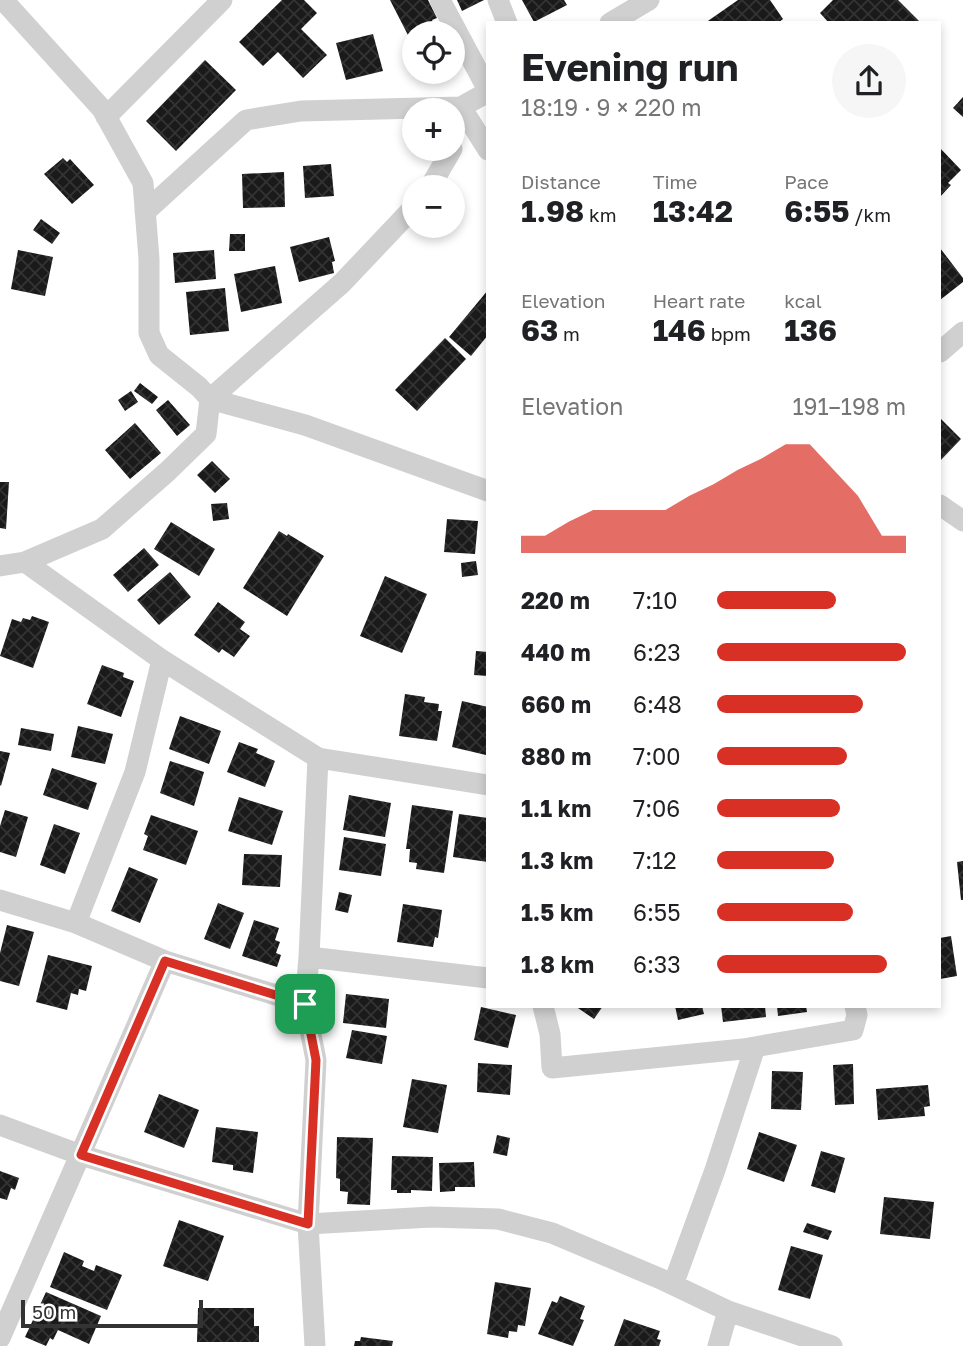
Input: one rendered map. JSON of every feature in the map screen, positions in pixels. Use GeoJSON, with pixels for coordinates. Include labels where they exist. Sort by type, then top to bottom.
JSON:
{"type":"FeatureCollection","features":[{"type":"Feature","properties":{"kind":"street"},"geometry":{"type":"LineString","coordinates":[[3,0],[106,117],[143,183],[149,259],[149,333],[159,355],[199,387],[209,400],[305,425],[486,490]]}},
{"type":"Feature","properties":{"kind":"street"},"geometry":{"type":"LineString","coordinates":[[106,117],[222,0]]}},
{"type":"Feature","properties":{"kind":"street"},"geometry":{"type":"LineString","coordinates":[[440,0],[486,87]]}},
{"type":"Feature","properties":{"kind":"street"},"geometry":{"type":"LineString","coordinates":[[498,0],[506,21]]}},
{"type":"Feature","properties":{"kind":"street"},"geometry":{"type":"LineString","coordinates":[[613,21],[649,0]]}},
{"type":"Feature","properties":{"kind":"street"},"geometry":{"type":"LineString","coordinates":[[465,105],[486,92]]}},
{"type":"Feature","properties":{"kind":"street"},"geometry":{"type":"LineString","coordinates":[[145,212],[246,120],[301,111],[402,108]]}},
{"type":"Feature","properties":{"kind":"street"},"geometry":{"type":"LineString","coordinates":[[465,113],[486,147]]}},
{"type":"Feature","properties":{"kind":"street"},"geometry":{"type":"LineString","coordinates":[[0,566],[25,562],[102,529],[206,434],[209,400],[342,283],[402,220]]}},
{"type":"Feature","properties":{"kind":"street"},"geometry":{"type":"LineString","coordinates":[[941,351],[963,332]]}},
{"type":"Feature","properties":{"kind":"street"},"geometry":{"type":"LineString","coordinates":[[941,506],[963,521]]}},
{"type":"Feature","properties":{"kind":"street"},"geometry":{"type":"LineString","coordinates":[[25,562],[162,660],[318,758],[486,785]]}},
{"type":"Feature","properties":{"kind":"street"},"geometry":{"type":"LineString","coordinates":[[76,923],[135,772],[162,660]]}},
{"type":"Feature","properties":{"kind":"street"},"geometry":{"type":"LineString","coordinates":[[315,1346],[308,1224],[316,1060],[305,1004],[318,758]]}},
{"type":"Feature","properties":{"kind":"street"},"geometry":{"type":"LineString","coordinates":[[0,900],[76,923],[165,961],[305,1004]]}},
{"type":"Feature","properties":{"kind":"street"},"geometry":{"type":"LineString","coordinates":[[309,957],[486,978]]}},
{"type":"Feature","properties":{"kind":"street"},"geometry":{"type":"LineString","coordinates":[[0,1338],[165,961]]}},
{"type":"Feature","properties":{"kind":"street"},"geometry":{"type":"LineString","coordinates":[[544,1008],[550,1034],[552,1068],[755,1047],[853,1030],[857,1015],[855,1008]]}},
{"type":"Feature","properties":{"kind":"street"},"geometry":{"type":"LineString","coordinates":[[673,1285],[715,1170],[755,1047]]}},
{"type":"Feature","properties":{"kind":"street"},"geometry":{"type":"LineString","coordinates":[[0,1125],[81,1155],[308,1224],[431,1217],[498,1219],[552,1233],[728,1311],[832,1346]]}},
{"type":"Feature","properties":{"kind":"street"},"geometry":{"type":"LineString","coordinates":[[718,1346],[728,1311]]}},
{"type":"Feature","properties":{"kind":"building"},"geometry":{"type":"Polygon","coordinates":[[[282,0],[304,0],[317,13],[301,29],[327,55],[303,78],[278,52],[263,66],[239,42],[282,0]]]}},
{"type":"Feature","properties":{"kind":"building"},"geometry":{"type":"Polygon","coordinates":[[[390,0],[428,0],[437,18],[432,21],[402,21],[402,23],[390,0]]]}},
{"type":"Feature","properties":{"kind":"building"},"geometry":{"type":"Polygon","coordinates":[[[457,0],[484,0],[462,11],[457,0]]]}},
{"type":"Feature","properties":{"kind":"building"},"geometry":{"type":"Polygon","coordinates":[[[522,0],[564,0],[567,5],[536,21],[522,0]]]}},
{"type":"Feature","properties":{"kind":"building"},"geometry":{"type":"Polygon","coordinates":[[[738,0],[770,0],[783,19],[780,21],[708,21],[738,0]]]}},
{"type":"Feature","properties":{"kind":"building"},"geometry":{"type":"Polygon","coordinates":[[[833,0],[898,0],[919,21],[827,21],[820,13],[833,0]]]}},
{"type":"Feature","properties":{"kind":"building"},"geometry":{"type":"Polygon","coordinates":[[[373,34],[383,71],[346,80],[336,43],[373,34]]]}},
{"type":"Feature","properties":{"kind":"building"},"geometry":{"type":"Polygon","coordinates":[[[205,60],[236,90],[176,151],[146,121],[205,60]]]}},
{"type":"Feature","properties":{"kind":"building"},"geometry":{"type":"Polygon","coordinates":[[[963,97],[963,117],[953,108],[963,97]]]}},
{"type":"Feature","properties":{"kind":"building"},"geometry":{"type":"Polygon","coordinates":[[[941,149],[961,170],[948,183],[951,185],[941,196],[941,149]]]}},
{"type":"Feature","properties":{"kind":"building"},"geometry":{"type":"Polygon","coordinates":[[[63,158],[67,162],[70,159],[94,185],[72,204],[44,174],[63,158]]]}},
{"type":"Feature","properties":{"kind":"building"},"geometry":{"type":"Polygon","coordinates":[[[331,164],[334,196],[305,198],[303,166],[331,164]]]}},
{"type":"Feature","properties":{"kind":"building"},"geometry":{"type":"Polygon","coordinates":[[[284,172],[285,207],[243,208],[242,174],[284,172]]]}},
{"type":"Feature","properties":{"kind":"building"},"geometry":{"type":"Polygon","coordinates":[[[41,219],[60,233],[52,244],[33,230],[41,219]]]}},
{"type":"Feature","properties":{"kind":"building"},"geometry":{"type":"Polygon","coordinates":[[[230,234],[245,234],[245,251],[229,251],[230,234]]]}},
{"type":"Feature","properties":{"kind":"building"},"geometry":{"type":"Polygon","coordinates":[[[329,237],[335,261],[332,262],[334,273],[299,282],[290,247],[329,237]]]}},
{"type":"Feature","properties":{"kind":"building"},"geometry":{"type":"Polygon","coordinates":[[[941,249],[963,278],[963,282],[941,299],[941,249]]]}},
{"type":"Feature","properties":{"kind":"building"},"geometry":{"type":"Polygon","coordinates":[[[18,250],[53,257],[45,296],[11,289],[18,250]]]}},
{"type":"Feature","properties":{"kind":"building"},"geometry":{"type":"Polygon","coordinates":[[[214,250],[216,279],[175,283],[173,253],[214,250]]]}},
{"type":"Feature","properties":{"kind":"building"},"geometry":{"type":"Polygon","coordinates":[[[275,266],[282,303],[241,312],[234,274],[275,266]]]}},
{"type":"Feature","properties":{"kind":"building"},"geometry":{"type":"Polygon","coordinates":[[[225,288],[229,331],[190,335],[186,292],[225,288]]]}},
{"type":"Feature","properties":{"kind":"building"},"geometry":{"type":"Polygon","coordinates":[[[486,292],[486,337],[471,356],[449,337],[486,292]]]}},
{"type":"Feature","properties":{"kind":"building"},"geometry":{"type":"Polygon","coordinates":[[[445,338],[466,359],[417,411],[395,390],[445,338]]]}},
{"type":"Feature","properties":{"kind":"building"},"geometry":{"type":"Polygon","coordinates":[[[140,383],[158,397],[152,404],[134,391],[140,383]]]}},
{"type":"Feature","properties":{"kind":"building"},"geometry":{"type":"Polygon","coordinates":[[[131,391],[138,402],[125,411],[118,400],[131,391]]]}},
{"type":"Feature","properties":{"kind":"building"},"geometry":{"type":"Polygon","coordinates":[[[168,400],[190,425],[177,436],[156,410],[168,400]]]}},
{"type":"Feature","properties":{"kind":"building"},"geometry":{"type":"Polygon","coordinates":[[[941,419],[961,439],[941,460],[941,419]]]}},
{"type":"Feature","properties":{"kind":"building"},"geometry":{"type":"Polygon","coordinates":[[[135,423],[161,453],[130,479],[105,450],[135,423]]]}},
{"type":"Feature","properties":{"kind":"building"},"geometry":{"type":"Polygon","coordinates":[[[212,461],[230,479],[215,493],[197,475],[212,461]]]}},
{"type":"Feature","properties":{"kind":"building"},"geometry":{"type":"Polygon","coordinates":[[[0,482],[9,482],[6,529],[0,528],[0,482]]]}},
{"type":"Feature","properties":{"kind":"building"},"geometry":{"type":"Polygon","coordinates":[[[227,503],[229,519],[213,521],[211,504],[227,503]]]}},
{"type":"Feature","properties":{"kind":"building"},"geometry":{"type":"Polygon","coordinates":[[[447,519],[478,521],[475,554],[444,552],[447,519]]]}},
{"type":"Feature","properties":{"kind":"building"},"geometry":{"type":"Polygon","coordinates":[[[171,522],[215,549],[199,576],[154,549],[171,522]]]}},
{"type":"Feature","properties":{"kind":"building"},"geometry":{"type":"Polygon","coordinates":[[[279,531],[324,556],[287,616],[243,588],[279,531]]]}},
{"type":"Feature","properties":{"kind":"building"},"geometry":{"type":"Polygon","coordinates":[[[144,548],[159,565],[128,592],[113,575],[144,548]]]}},
{"type":"Feature","properties":{"kind":"building"},"geometry":{"type":"Polygon","coordinates":[[[476,561],[478,575],[462,577],[461,563],[476,561]]]}},
{"type":"Feature","properties":{"kind":"building"},"geometry":{"type":"Polygon","coordinates":[[[170,572],[191,597],[159,625],[137,600],[170,572]]]}},
{"type":"Feature","properties":{"kind":"building"},"geometry":{"type":"Polygon","coordinates":[[[385,576],[427,594],[402,653],[360,636],[385,576]]]}},
{"type":"Feature","properties":{"kind":"building"},"geometry":{"type":"Polygon","coordinates":[[[218,602],[245,622],[240,629],[250,636],[234,657],[222,649],[219,653],[194,635],[218,602]]]}},
{"type":"Feature","properties":{"kind":"building"},"geometry":{"type":"Polygon","coordinates":[[[32,616],[49,622],[33,668],[0,656],[12,619],[21,622],[23,618],[30,620],[32,616]]]}},
{"type":"Feature","properties":{"kind":"building"},"geometry":{"type":"Polygon","coordinates":[[[476,651],[486,652],[486,676],[474,675],[476,651]]]}},
{"type":"Feature","properties":{"kind":"building"},"geometry":{"type":"Polygon","coordinates":[[[102,665],[124,673],[123,677],[134,681],[121,717],[87,704],[102,665]]]}},
{"type":"Feature","properties":{"kind":"building"},"geometry":{"type":"Polygon","coordinates":[[[405,694],[425,697],[424,702],[439,704],[438,711],[442,711],[437,741],[399,736],[405,694]]]}},
{"type":"Feature","properties":{"kind":"building"},"geometry":{"type":"Polygon","coordinates":[[[462,701],[486,707],[486,755],[452,747],[462,701]]]}},
{"type":"Feature","properties":{"kind":"building"},"geometry":{"type":"Polygon","coordinates":[[[180,716],[221,731],[209,764],[169,749],[180,716]]]}},
{"type":"Feature","properties":{"kind":"building"},"geometry":{"type":"Polygon","coordinates":[[[78,726],[113,734],[105,764],[71,757],[78,726]]]}},
{"type":"Feature","properties":{"kind":"building"},"geometry":{"type":"Polygon","coordinates":[[[21,728],[54,734],[51,751],[18,745],[21,728]]]}},
{"type":"Feature","properties":{"kind":"building"},"geometry":{"type":"Polygon","coordinates":[[[239,742],[258,749],[256,753],[275,761],[265,787],[227,772],[239,742]]]}},
{"type":"Feature","properties":{"kind":"building"},"geometry":{"type":"Polygon","coordinates":[[[0,751],[10,753],[1,786],[0,785],[0,751]]]}},
{"type":"Feature","properties":{"kind":"building"},"geometry":{"type":"Polygon","coordinates":[[[170,761],[204,772],[194,806],[160,793],[170,761]]]}},
{"type":"Feature","properties":{"kind":"building"},"geometry":{"type":"Polygon","coordinates":[[[52,768],[97,783],[88,810],[43,795],[52,768]]]}},
{"type":"Feature","properties":{"kind":"building"},"geometry":{"type":"Polygon","coordinates":[[[349,795],[391,803],[385,837],[343,830],[349,795]]]}},
{"type":"Feature","properties":{"kind":"building"},"geometry":{"type":"Polygon","coordinates":[[[239,797],[283,811],[272,845],[228,831],[239,797]]]}},
{"type":"Feature","properties":{"kind":"building"},"geometry":{"type":"Polygon","coordinates":[[[412,805],[453,811],[444,873],[416,869],[417,863],[409,862],[410,849],[406,849],[412,805]]]}},
{"type":"Feature","properties":{"kind":"building"},"geometry":{"type":"Polygon","coordinates":[[[5,810],[28,817],[16,857],[0,852],[0,826],[5,810]]]}},
{"type":"Feature","properties":{"kind":"building"},"geometry":{"type":"Polygon","coordinates":[[[459,814],[486,818],[486,862],[453,857],[459,814]]]}},
{"type":"Feature","properties":{"kind":"building"},"geometry":{"type":"Polygon","coordinates":[[[151,815],[198,831],[186,865],[143,850],[148,836],[144,834],[151,815]]]}},
{"type":"Feature","properties":{"kind":"building"},"geometry":{"type":"Polygon","coordinates":[[[54,824],[80,833],[65,874],[40,865],[54,824]]]}},
{"type":"Feature","properties":{"kind":"building"},"geometry":{"type":"Polygon","coordinates":[[[344,837],[386,844],[381,876],[339,870],[344,837]]]}},
{"type":"Feature","properties":{"kind":"building"},"geometry":{"type":"Polygon","coordinates":[[[244,854],[282,855],[280,887],[242,885],[244,854]]]}},
{"type":"Feature","properties":{"kind":"building"},"geometry":{"type":"Polygon","coordinates":[[[963,861],[963,900],[961,900],[957,862],[963,861]]]}},
{"type":"Feature","properties":{"kind":"building"},"geometry":{"type":"Polygon","coordinates":[[[129,867],[158,879],[140,923],[111,911],[129,867]]]}},
{"type":"Feature","properties":{"kind":"building"},"geometry":{"type":"Polygon","coordinates":[[[339,892],[352,895],[348,913],[335,910],[339,892]]]}},
{"type":"Feature","properties":{"kind":"building"},"geometry":{"type":"Polygon","coordinates":[[[218,903],[244,913],[230,949],[204,939],[218,903]]]}},
{"type":"Feature","properties":{"kind":"building"},"geometry":{"type":"Polygon","coordinates":[[[403,904],[442,910],[438,938],[435,937],[433,947],[397,942],[403,904]]]}},
{"type":"Feature","properties":{"kind":"building"},"geometry":{"type":"Polygon","coordinates":[[[254,920],[279,928],[275,940],[280,942],[276,953],[281,955],[277,967],[242,956],[254,920]]]}},
{"type":"Feature","properties":{"kind":"building"},"geometry":{"type":"Polygon","coordinates":[[[7,925],[34,932],[19,986],[0,981],[0,953],[7,925]]]}},
{"type":"Feature","properties":{"kind":"building"},"geometry":{"type":"Polygon","coordinates":[[[951,936],[957,976],[941,979],[941,938],[951,936]]]}},
{"type":"Feature","properties":{"kind":"building"},"geometry":{"type":"Polygon","coordinates":[[[48,955],[92,966],[86,991],[79,989],[78,995],[71,993],[67,1010],[36,1002],[48,955]]]}},
{"type":"Feature","properties":{"kind":"building"},"geometry":{"type":"Polygon","coordinates":[[[346,994],[389,999],[386,1028],[343,1023],[346,994]]]}},
{"type":"Feature","properties":{"kind":"building"},"geometry":{"type":"Polygon","coordinates":[[[481,1007],[516,1015],[508,1048],[474,1040],[481,1007]]]}},
{"type":"Feature","properties":{"kind":"building"},"geometry":{"type":"Polygon","coordinates":[[[578,1008],[602,1008],[594,1019],[578,1008]]]}},
{"type":"Feature","properties":{"kind":"building"},"geometry":{"type":"Polygon","coordinates":[[[675,1008],[702,1008],[704,1014],[678,1020],[675,1008]]]}},
{"type":"Feature","properties":{"kind":"building"},"geometry":{"type":"Polygon","coordinates":[[[721,1008],[765,1008],[766,1017],[723,1022],[721,1008]]]}},
{"type":"Feature","properties":{"kind":"building"},"geometry":{"type":"Polygon","coordinates":[[[777,1008],[806,1008],[807,1012],[778,1016],[777,1008]]]}},
{"type":"Feature","properties":{"kind":"building"},"geometry":{"type":"Polygon","coordinates":[[[352,1030],[387,1036],[382,1064],[346,1058],[352,1030]]]}},
{"type":"Feature","properties":{"kind":"building"},"geometry":{"type":"Polygon","coordinates":[[[478,1063],[512,1065],[510,1095],[477,1092],[478,1063]]]}},
{"type":"Feature","properties":{"kind":"building"},"geometry":{"type":"Polygon","coordinates":[[[853,1064],[854,1104],[835,1105],[833,1065],[853,1064]]]}},
{"type":"Feature","properties":{"kind":"building"},"geometry":{"type":"Polygon","coordinates":[[[772,1071],[803,1072],[801,1110],[771,1109],[772,1071]]]}},
{"type":"Feature","properties":{"kind":"building"},"geometry":{"type":"Polygon","coordinates":[[[412,1079],[447,1085],[438,1133],[403,1127],[412,1079]]]}},
{"type":"Feature","properties":{"kind":"building"},"geometry":{"type":"Polygon","coordinates":[[[928,1085],[930,1106],[924,1107],[925,1116],[878,1120],[876,1089],[928,1085]]]}},
{"type":"Feature","properties":{"kind":"building"},"geometry":{"type":"Polygon","coordinates":[[[159,1094],[199,1110],[184,1148],[144,1132],[159,1094]]]}},
{"type":"Feature","properties":{"kind":"building"},"geometry":{"type":"Polygon","coordinates":[[[216,1127],[258,1132],[253,1173],[233,1170],[233,1165],[212,1162],[216,1127]]]}},
{"type":"Feature","properties":{"kind":"building"},"geometry":{"type":"Polygon","coordinates":[[[759,1132],[797,1145],[784,1182],[747,1169],[759,1132]]]}},
{"type":"Feature","properties":{"kind":"building"},"geometry":{"type":"Polygon","coordinates":[[[497,1135],[510,1138],[507,1156],[493,1153],[497,1135]]]}},
{"type":"Feature","properties":{"kind":"building"},"geometry":{"type":"Polygon","coordinates":[[[337,1137],[373,1138],[370,1205],[347,1204],[348,1192],[340,1191],[340,1179],[336,1178],[337,1137]]]}},
{"type":"Feature","properties":{"kind":"building"},"geometry":{"type":"Polygon","coordinates":[[[821,1151],[845,1158],[835,1193],[811,1186],[821,1151]]]}},
{"type":"Feature","properties":{"kind":"building"},"geometry":{"type":"Polygon","coordinates":[[[392,1156],[433,1157],[432,1191],[411,1190],[411,1193],[397,1193],[397,1190],[391,1190],[392,1156]]]}},
{"type":"Feature","properties":{"kind":"building"},"geometry":{"type":"Polygon","coordinates":[[[474,1162],[475,1187],[455,1187],[455,1191],[440,1192],[439,1163],[474,1162]]]}},
{"type":"Feature","properties":{"kind":"building"},"geometry":{"type":"Polygon","coordinates":[[[0,1171],[19,1178],[15,1190],[11,1188],[7,1200],[0,1198],[0,1171]]]}},
{"type":"Feature","properties":{"kind":"building"},"geometry":{"type":"Polygon","coordinates":[[[884,1197],[934,1202],[930,1239],[880,1234],[884,1197]]]}},
{"type":"Feature","properties":{"kind":"building"},"geometry":{"type":"Polygon","coordinates":[[[179,1220],[224,1236],[208,1281],[163,1266],[179,1220]]]}},
{"type":"Feature","properties":{"kind":"building"},"geometry":{"type":"Polygon","coordinates":[[[807,1223],[832,1231],[828,1240],[803,1232],[807,1223]]]}},
{"type":"Feature","properties":{"kind":"building"},"geometry":{"type":"Polygon","coordinates":[[[791,1246],[823,1255],[810,1299],[778,1290],[791,1246]]]}},
{"type":"Feature","properties":{"kind":"building"},"geometry":{"type":"Polygon","coordinates":[[[64,1252],[84,1261],[82,1266],[94,1271],[96,1265],[122,1275],[107,1310],[50,1287],[64,1252]]]}},
{"type":"Feature","properties":{"kind":"building"},"geometry":{"type":"Polygon","coordinates":[[[495,1282],[531,1288],[525,1326],[518,1325],[517,1332],[509,1331],[508,1338],[487,1334],[495,1282]]]}},
{"type":"Feature","properties":{"kind":"building"},"geometry":{"type":"Polygon","coordinates":[[[46,1292],[101,1316],[89,1344],[58,1330],[46,1346],[25,1337],[46,1292]]]}},
{"type":"Feature","properties":{"kind":"building"},"geometry":{"type":"Polygon","coordinates":[[[560,1296],[585,1306],[580,1319],[584,1320],[573,1346],[538,1334],[552,1301],[557,1303],[560,1296]]]}},
{"type":"Feature","properties":{"kind":"building"},"geometry":{"type":"Polygon","coordinates":[[[198,1308],[254,1308],[254,1326],[259,1326],[259,1342],[197,1342],[198,1308]]]}},
{"type":"Feature","properties":{"kind":"building"},"geometry":{"type":"Polygon","coordinates":[[[624,1319],[660,1331],[657,1339],[661,1340],[659,1346],[614,1346],[624,1319]]]}},
{"type":"Feature","properties":{"kind":"building"},"geometry":{"type":"Polygon","coordinates":[[[361,1337],[393,1341],[392,1346],[354,1346],[355,1341],[360,1341],[361,1337]]]}},
{"type":"Feature","properties":{"kind":"route"},"geometry":{"type":"LineString","coordinates":[[165,961],[305,1004],[316,1060],[308,1224],[81,1155],[165,961]]}}]}
